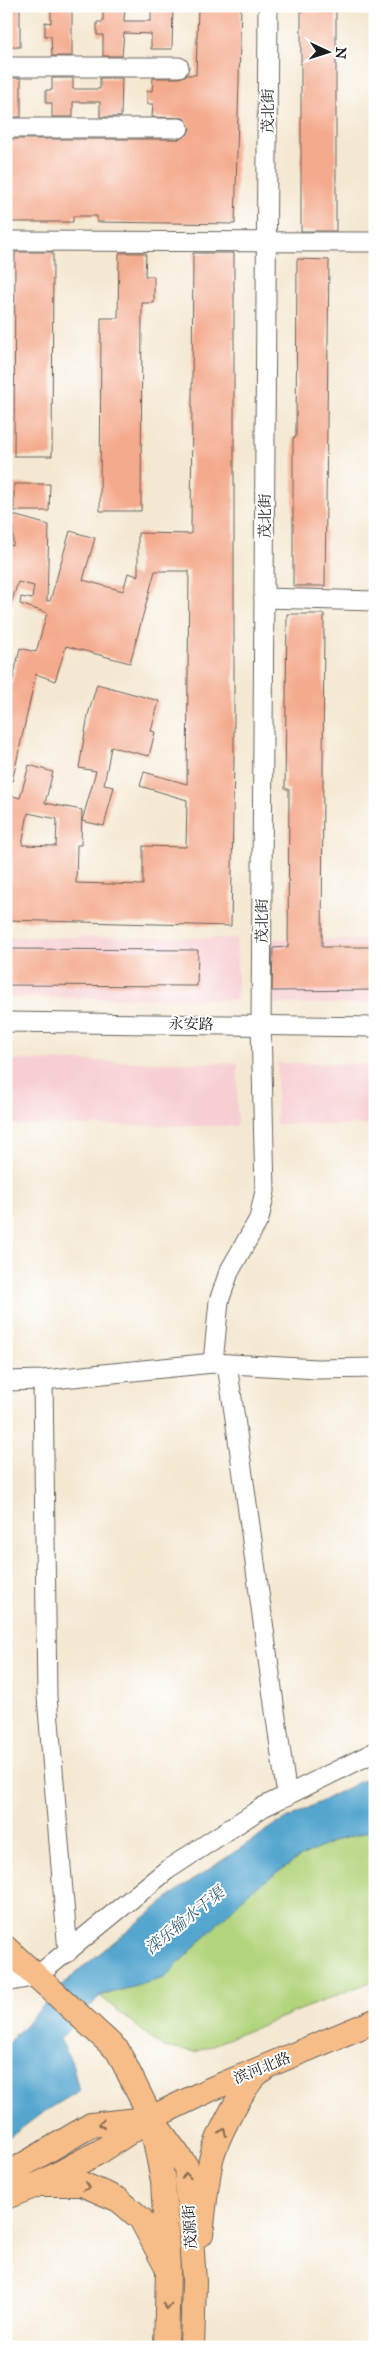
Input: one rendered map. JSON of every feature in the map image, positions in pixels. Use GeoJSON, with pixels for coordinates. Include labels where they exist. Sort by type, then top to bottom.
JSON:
{"type":"FeatureCollection","features":[{"type":"Feature","properties":{"kind":"main road","name":"茂源街"},"geometry":{"type":"LineString","coordinates":[[6,1948],[118,2050],[151,2118],[186,2166],[194,2282],[192,2347]]}},
{"type":"Feature","properties":{"kind":"main road","name":"滨河北路"},"geometry":{"type":"LineString","coordinates":[[6,2197],[39,2184],[101,2151],[151,2118],[209,2090],[375,2021]]}},
{"type":"Feature","properties":{"kind":"main road"},"geometry":{"type":"LineString","coordinates":[[194,2282],[211,2159],[232,2111],[254,2076],[270,2064]]}},
{"type":"Feature","properties":{"kind":"main road","name":"茂源街"},"geometry":{"type":"LineString","coordinates":[[151,2118],[163,2181],[168,2271],[166,2347]]}},
{"type":"Feature","properties":{"kind":"main road","name":"滨河北路"},"geometry":{"type":"LineString","coordinates":[[6,2175],[91,2125],[151,2118]]}},
{"type":"Feature","properties":{"kind":"main road"},"geometry":{"type":"LineString","coordinates":[[39,2184],[82,2184],[119,2200],[141,2219],[168,2271]]}},
{"type":"Feature","properties":{"kind":"street","name":"茂北街"},"geometry":{"type":"LineString","coordinates":[[268,6],[261,1025],[265,1191],[259,1219],[229,1272],[219,1301],[220,1364],[250,1514],[268,1666],[287,1796]]}},
{"type":"Feature","properties":{"kind":"street"},"geometry":{"type":"LineString","coordinates":[[6,67],[179,67]]}},
{"type":"Feature","properties":{"kind":"street"},"geometry":{"type":"LineString","coordinates":[[6,128],[178,128]]}},
{"type":"Feature","properties":{"kind":"street"},"geometry":{"type":"LineString","coordinates":[[6,241],[375,242]]}},
{"type":"Feature","properties":{"kind":"street"},"geometry":{"type":"LineString","coordinates":[[264,598],[375,601]]}},
{"type":"Feature","properties":{"kind":"street","name":"永安路"},"geometry":{"type":"LineString","coordinates":[[6,1022],[375,1027]]}},
{"type":"Feature","properties":{"kind":"street"},"geometry":{"type":"LineString","coordinates":[[6,1381],[43,1380],[220,1364],[318,1369],[375,1368]]}},
{"type":"Feature","properties":{"kind":"street"},"geometry":{"type":"LineString","coordinates":[[43,1380],[47,1697],[68,1952]]}},
{"type":"Feature","properties":{"kind":"street"},"geometry":{"type":"LineString","coordinates":[[6,1982],[38,1976],[167,1870],[263,1807],[375,1752]]}},
{"type":"Feature","properties":{"kind":"shaded area"},"geometry":{"type":"Polygon","coordinates":[[[6,937],[237,938],[237,1000],[6,997],[6,937]]]}},
{"type":"Feature","properties":{"kind":"shaded area"},"geometry":{"type":"Polygon","coordinates":[[[267,939],[375,940],[375,1004],[266,1004],[267,939]]]}},
{"type":"Feature","properties":{"kind":"shaded area"},"geometry":{"type":"Polygon","coordinates":[[[6,1060],[238,1063],[237,1126],[6,1125],[6,1060]]]}},
{"type":"Feature","properties":{"kind":"shaded area"},"geometry":{"type":"Polygon","coordinates":[[[277,1063],[375,1064],[375,1125],[276,1124],[277,1063]]]}},
{"type":"Feature","properties":{"kind":"green space"},"geometry":{"type":"Polygon","coordinates":[[[375,1830],[375,1980],[195,2052],[162,2047],[100,1996],[164,1978],[248,1892],[297,1859],[334,1841],[375,1830]]]}},
{"type":"Feature","properties":{"kind":"water","name":"滦乐输水干渠"},"geometry":{"type":"Polygon","coordinates":[[[375,1774],[375,1830],[334,1841],[297,1859],[249,1892],[164,1978],[100,1996],[60,2039],[72,2063],[79,2091],[42,2113],[6,2140],[6,2045],[74,1974],[181,1888],[275,1825],[375,1774]]]}},
{"type":"Feature","properties":{"kind":"building"},"geometry":{"type":"Polygon","coordinates":[[[6,6],[20,6],[20,47],[6,47],[6,6]]]}},
{"type":"Feature","properties":{"kind":"building"},"geometry":{"type":"Polygon","coordinates":[[[51,6],[72,6],[72,56],[52,56],[51,36],[45,36],[45,22],[51,23],[51,6]]]}},
{"type":"Feature","properties":{"kind":"building"},"geometry":{"type":"Polygon","coordinates":[[[103,6],[125,6],[124,21],[151,21],[151,6],[173,6],[172,49],[151,49],[151,34],[124,33],[122,56],[103,56],[103,35],[97,35],[97,22],[103,22],[103,6]]]}},
{"type":"Feature","properties":{"kind":"building"},"geometry":{"type":"Polygon","coordinates":[[[198,6],[241,6],[235,224],[97,222],[97,216],[73,216],[73,222],[6,222],[6,139],[179,139],[188,134],[190,128],[184,118],[152,117],[153,104],[147,104],[147,91],[152,91],[153,78],[179,78],[187,75],[196,75],[198,6]]]}},
{"type":"Feature","properties":{"kind":"building"},"geometry":{"type":"Polygon","coordinates":[[[301,6],[336,6],[336,231],[301,231],[301,6]]]}},
{"type":"Feature","properties":{"kind":"building"},"geometry":{"type":"Polygon","coordinates":[[[6,78],[21,78],[21,117],[6,117],[6,78]]]}},
{"type":"Feature","properties":{"kind":"building"},"geometry":{"type":"Polygon","coordinates":[[[52,78],[73,78],[73,89],[100,89],[100,78],[122,78],[121,117],[100,117],[100,102],[73,102],[73,117],[52,117],[52,103],[46,103],[46,90],[52,90],[52,78]]]}},
{"type":"Feature","properties":{"kind":"building"},"geometry":{"type":"Polygon","coordinates":[[[15,252],[53,252],[52,456],[14,456],[15,252]]]}},
{"type":"Feature","properties":{"kind":"building"},"geometry":{"type":"Polygon","coordinates":[[[119,253],[146,253],[145,276],[154,276],[154,303],[142,303],[141,511],[100,511],[101,318],[118,318],[119,253]]]}},
{"type":"Feature","properties":{"kind":"building"},"geometry":{"type":"Polygon","coordinates":[[[193,253],[234,253],[234,757],[231,926],[6,920],[6,819],[13,796],[20,798],[29,765],[53,772],[45,803],[82,810],[81,845],[77,845],[76,883],[143,885],[143,846],[186,847],[187,800],[140,786],[144,772],[187,784],[189,571],[155,571],[130,663],[66,646],[55,681],[36,674],[12,782],[6,782],[6,711],[20,648],[36,652],[47,613],[20,604],[21,597],[32,599],[34,586],[18,582],[9,610],[6,609],[6,551],[8,544],[13,546],[13,515],[49,525],[47,601],[50,601],[70,531],[95,538],[83,580],[123,591],[128,573],[138,576],[138,533],[191,534],[193,253]],[[28,813],[22,845],[56,846],[57,819],[28,813]]]}},
{"type":"Feature","properties":{"kind":"building"},"geometry":{"type":"Polygon","coordinates":[[[297,259],[329,260],[325,586],[293,586],[293,438],[296,437],[297,259]]]}},
{"type":"Feature","properties":{"kind":"building"},"geometry":{"type":"Polygon","coordinates":[[[14,484],[50,484],[49,511],[14,511],[14,484]]]}},
{"type":"Feature","properties":{"kind":"building"},"geometry":{"type":"Polygon","coordinates":[[[287,614],[324,614],[322,947],[375,947],[375,990],[272,991],[273,948],[288,947],[289,789],[285,789],[287,614]]]}},
{"type":"Feature","properties":{"kind":"building"},"geometry":{"type":"Polygon","coordinates":[[[97,684],[159,701],[151,731],[155,732],[149,756],[111,747],[104,785],[114,787],[104,826],[82,821],[96,771],[79,768],[88,715],[97,684]]]}},
{"type":"Feature","properties":{"kind":"building"},"geometry":{"type":"Polygon","coordinates":[[[6,949],[198,950],[197,986],[6,985],[6,949]]]}}]}
